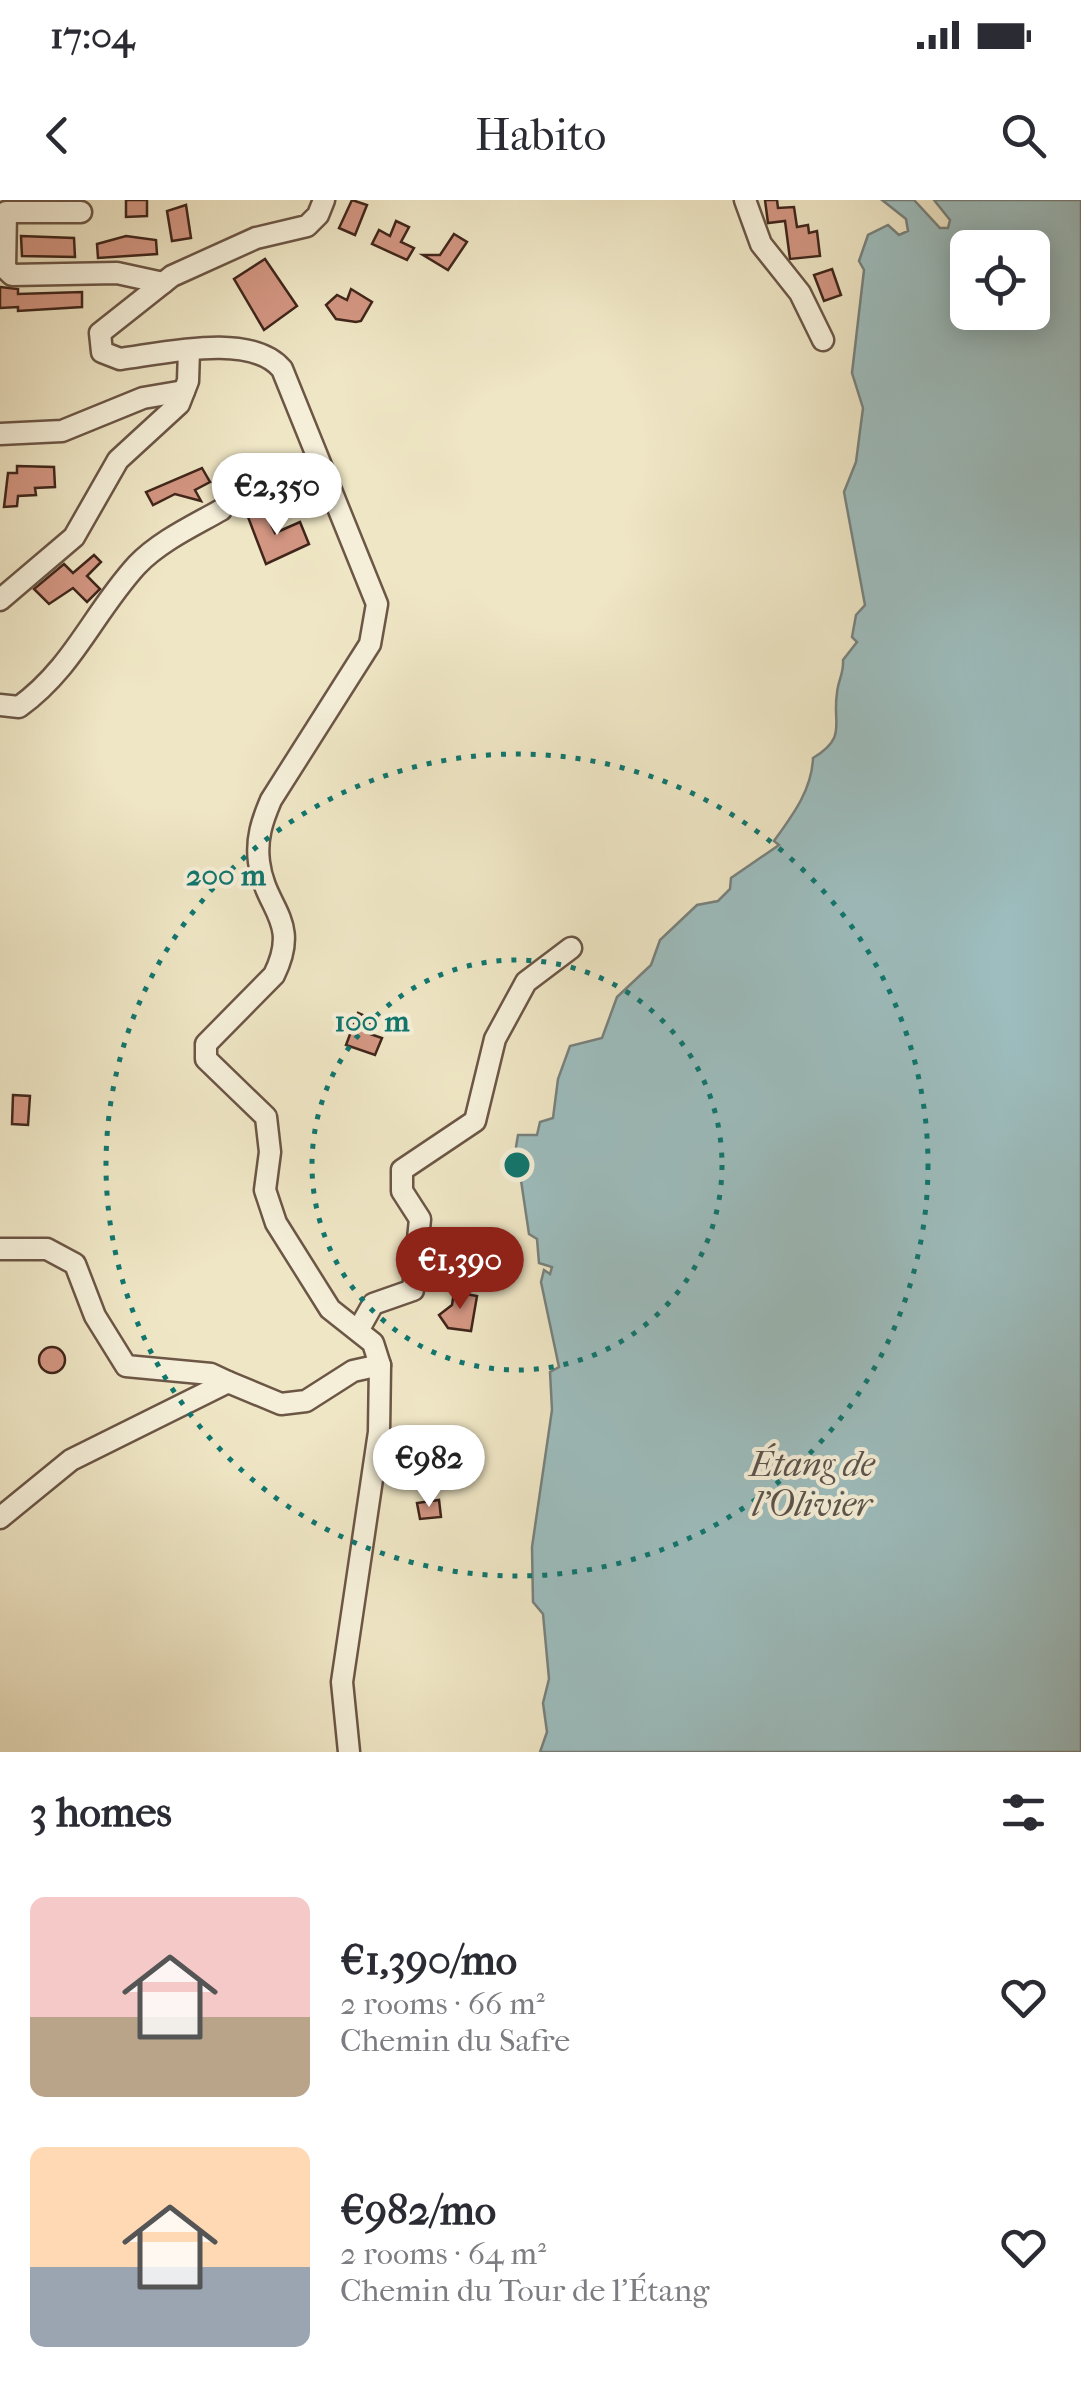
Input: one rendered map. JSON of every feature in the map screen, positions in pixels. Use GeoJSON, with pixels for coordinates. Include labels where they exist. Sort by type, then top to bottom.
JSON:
{"type":"FeatureCollection","features":[{"type":"Feature","properties":{"kind":"street"},"geometry":{"type":"LineString","coordinates":[[324,200],[318,215],[307,226],[256,238],[163,283],[100,332],[102,352],[120,359],[189,350],[260,351],[282,370],[377,604],[370,644],[271,800],[260,827],[259,865],[283,918],[286,943],[280,963],[274,975],[206,1044],[206,1058],[266,1117],[270,1152],[265,1190],[276,1223],[330,1309],[372,1343],[380,1365],[379,1432],[342,1682],[350,1752]]}},
{"type":"Feature","properties":{"kind":"street"},"geometry":{"type":"LineString","coordinates":[[744,200],[761,244],[800,293],[823,340]]}},
{"type":"Feature","properties":{"kind":"street"},"geometry":{"type":"LineString","coordinates":[[81,212],[6,212],[5,268],[12,275],[117,273],[163,283]]}},
{"type":"Feature","properties":{"kind":"street"},"geometry":{"type":"LineString","coordinates":[[0,600],[74,537],[118,460],[179,404],[189,350]]}},
{"type":"Feature","properties":{"kind":"street"},"geometry":{"type":"LineString","coordinates":[[0,434],[62,430],[143,398],[184,391]]}},
{"type":"Feature","properties":{"kind":"street"},"geometry":{"type":"LineString","coordinates":[[0,705],[18,707],[46,687],[137,566],[157,547],[221,510]]}},
{"type":"Feature","properties":{"kind":"street"},"geometry":{"type":"LineString","coordinates":[[359,1329],[373,1304],[412,1290],[420,1218],[402,1191],[402,1170],[475,1121],[494,1039],[526,982],[571,948]]}},
{"type":"Feature","properties":{"kind":"street"},"geometry":{"type":"LineString","coordinates":[[0,1249],[47,1249],[75,1264],[94,1316],[126,1366],[211,1374],[281,1404],[306,1401],[353,1371],[380,1365]]}},
{"type":"Feature","properties":{"kind":"street"},"geometry":{"type":"LineString","coordinates":[[0,1518],[71,1460],[228,1382]]}},
{"type":"Feature","properties":{"kind":"water","name":"Étang de l'Olivier"},"geometry":{"type":"Polygon","coordinates":[[[882,200],[914,200],[940,228],[948,228],[950,220],[934,200],[1081,200],[1081,1752],[540,1752],[547,1732],[543,1703],[549,1679],[543,1614],[533,1602],[532,1547],[552,1410],[550,1372],[559,1367],[541,1282],[544,1270],[550,1274],[552,1267],[539,1263],[537,1239],[529,1234],[516,1147],[518,1135],[537,1135],[540,1122],[553,1118],[558,1079],[570,1046],[602,1038],[617,997],[651,965],[660,940],[697,905],[718,901],[730,889],[731,878],[779,845],[774,841],[805,792],[813,758],[835,736],[843,660],[857,642],[852,637],[856,615],[865,605],[844,492],[856,462],[863,408],[852,373],[864,270],[859,261],[868,235],[888,225],[899,235],[908,231],[906,219],[882,200]]]}},
{"type":"Feature","properties":{"kind":"building"},"geometry":{"type":"Polygon","coordinates":[[[126,200],[147,200],[147,216],[126,217],[126,200]]]}},
{"type":"Feature","properties":{"kind":"building"},"geometry":{"type":"Polygon","coordinates":[[[352,200],[367,205],[355,235],[339,228],[352,200]]]}},
{"type":"Feature","properties":{"kind":"building"},"geometry":{"type":"Polygon","coordinates":[[[765,200],[777,200],[778,208],[794,207],[797,227],[808,225],[809,233],[817,231],[820,256],[790,259],[785,221],[768,223],[765,200]]]}},
{"type":"Feature","properties":{"kind":"building"},"geometry":{"type":"Polygon","coordinates":[[[186,205],[191,238],[172,241],[167,211],[186,205]]]}},
{"type":"Feature","properties":{"kind":"building"},"geometry":{"type":"Polygon","coordinates":[[[396,221],[409,227],[401,242],[414,248],[407,260],[372,244],[379,230],[390,236],[396,221]]]}},
{"type":"Feature","properties":{"kind":"building"},"geometry":{"type":"Polygon","coordinates":[[[454,234],[467,242],[448,270],[423,255],[440,255],[454,234]]]}},
{"type":"Feature","properties":{"kind":"building"},"geometry":{"type":"Polygon","coordinates":[[[21,236],[74,238],[75,257],[22,256],[21,236]]]}},
{"type":"Feature","properties":{"kind":"building"},"geometry":{"type":"Polygon","coordinates":[[[126,236],[156,240],[157,254],[98,258],[97,244],[126,236]]]}},
{"type":"Feature","properties":{"kind":"building"},"geometry":{"type":"Polygon","coordinates":[[[265,259],[297,306],[264,330],[234,279],[265,259]]]}},
{"type":"Feature","properties":{"kind":"building"},"geometry":{"type":"Polygon","coordinates":[[[832,269],[841,295],[824,301],[814,275],[832,269]]]}},
{"type":"Feature","properties":{"kind":"building"},"geometry":{"type":"Polygon","coordinates":[[[0,287],[18,289],[18,294],[82,292],[82,307],[18,311],[18,307],[0,308],[0,287]]]}},
{"type":"Feature","properties":{"kind":"building"},"geometry":{"type":"Polygon","coordinates":[[[351,289],[372,302],[361,321],[336,319],[326,305],[337,295],[347,300],[351,289]]]}},
{"type":"Feature","properties":{"kind":"building"},"geometry":{"type":"Polygon","coordinates":[[[17,466],[54,467],[55,487],[35,488],[36,495],[18,496],[17,506],[4,507],[8,473],[17,473],[17,466]]]}},
{"type":"Feature","properties":{"kind":"building"},"geometry":{"type":"Polygon","coordinates":[[[202,468],[210,482],[195,490],[201,501],[175,494],[153,505],[146,492],[202,468]]]}},
{"type":"Feature","properties":{"kind":"building"},"geometry":{"type":"Polygon","coordinates":[[[264,510],[275,533],[300,522],[309,544],[266,564],[248,517],[264,510]]]}},
{"type":"Feature","properties":{"kind":"building"},"geometry":{"type":"Polygon","coordinates":[[[94,555],[101,562],[87,576],[100,589],[87,602],[73,588],[49,604],[34,589],[64,564],[73,573],[94,555]]]}},
{"type":"Feature","properties":{"kind":"building"},"geometry":{"type":"Polygon","coordinates":[[[358,1013],[372,1019],[367,1033],[382,1038],[375,1055],[346,1045],[358,1013]]]}},
{"type":"Feature","properties":{"kind":"building"},"geometry":{"type":"Polygon","coordinates":[[[13,1095],[30,1096],[28,1125],[12,1124],[13,1095]]]}},
{"type":"Feature","properties":{"kind":"building"},"geometry":{"type":"Polygon","coordinates":[[[454,1292],[477,1296],[471,1331],[448,1328],[439,1315],[452,1305],[454,1292]]]}},
{"type":"Feature","properties":{"kind":"building"},"geometry":{"type":"Polygon","coordinates":[[[52,1347],[61,1351],[65,1360],[61,1369],[52,1373],[43,1369],[39,1360],[43,1351],[52,1347]]]}},
{"type":"Feature","properties":{"kind":"building"},"geometry":{"type":"Polygon","coordinates":[[[439,1500],[441,1517],[420,1519],[417,1503],[439,1500]]]}}]}
